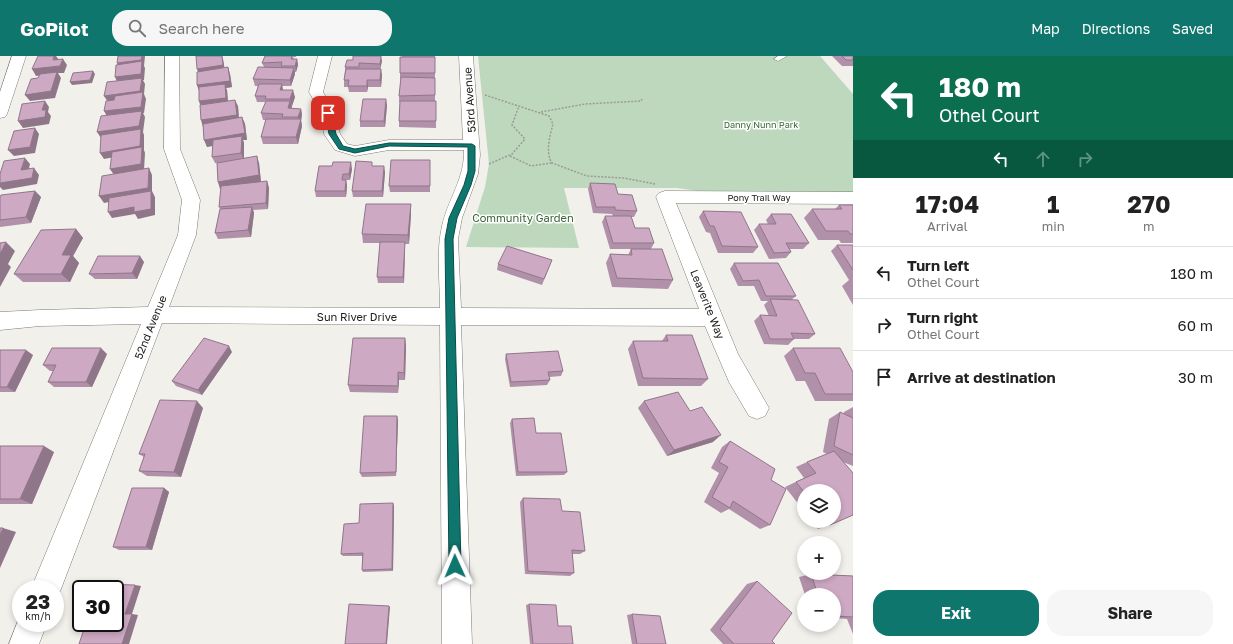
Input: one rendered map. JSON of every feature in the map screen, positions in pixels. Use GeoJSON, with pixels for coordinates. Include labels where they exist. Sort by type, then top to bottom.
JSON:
{"type":"FeatureCollection","features":[{"type":"Feature","properties":{"kind":"street"},"geometry":{"type":"LineString","coordinates":[[0,114],[19,56]]}},
{"type":"Feature","properties":{"kind":"street","name":"52nd Avenue"},"geometry":{"type":"LineString","coordinates":[[50,580],[187,235],[191,200],[172,149],[172,56]]}},
{"type":"Feature","properties":{"kind":"street"},"geometry":{"type":"LineString","coordinates":[[325,56],[316,92],[328,113],[332,134],[341,147],[355,151],[389,144],[472,146]]}},
{"type":"Feature","properties":{"kind":"street","name":"53rd Avenue"},"geometry":{"type":"LineString","coordinates":[[457,644],[449,239],[453,218],[467,185],[471,171],[472,146],[466,56]]}},
{"type":"Feature","properties":{"kind":"street","name":"Pony Trail Way"},"geometry":{"type":"LineString","coordinates":[[663,191],[853,198]]}},
{"type":"Feature","properties":{"kind":"street","name":"Leaverite Way"},"geometry":{"type":"LineString","coordinates":[[663,191],[737,375],[757,408]]}},
{"type":"Feature","properties":{"kind":"street","name":"Sun River Drive"},"geometry":{"type":"LineString","coordinates":[[0,321],[40,318],[155,315],[713,318]]}},
{"type":"Feature","properties":{"kind":"street"},"geometry":{"type":"LineString","coordinates":[[24,644],[29,632]]}},
{"type":"Feature","properties":{"kind":"path"},"geometry":{"type":"LineString","coordinates":[[482,95],[549,116],[553,124],[549,140],[550,160],[552,162]]}},
{"type":"Feature","properties":{"kind":"path"},"geometry":{"type":"LineString","coordinates":[[540,112],[580,105],[641,101],[642,99]]}},
{"type":"Feature","properties":{"kind":"path"},"geometry":{"type":"LineString","coordinates":[[489,164],[509,156],[525,139],[512,125],[519,106]]}},
{"type":"Feature","properties":{"kind":"path"},"geometry":{"type":"LineString","coordinates":[[509,156],[531,166],[552,162],[587,176],[635,180],[663,191]]}},
{"type":"Feature","properties":{"kind":"green space","name":"Danny Nunn Park"},"geometry":{"type":"Polygon","coordinates":[[[478,56],[820,56],[853,94],[853,192],[698,191],[677,188],[564,188],[579,248],[466,247],[485,187],[489,164],[478,56]]]}},
{"type":"Feature","properties":{"kind":"building"},"geometry":{"type":"Polygon","coordinates":[[[38,56],[54,56],[53,60],[63,59],[60,66],[32,69],[38,56]]]}},
{"type":"Feature","properties":{"kind":"building"},"geometry":{"type":"Polygon","coordinates":[[[118,56],[142,56],[141,60],[117,63],[118,56]]]}},
{"type":"Feature","properties":{"kind":"building"},"geometry":{"type":"Polygon","coordinates":[[[196,56],[222,56],[223,65],[197,69],[196,56]]]}},
{"type":"Feature","properties":{"kind":"building"},"geometry":{"type":"Polygon","coordinates":[[[265,56],[292,56],[291,59],[297,59],[295,66],[281,66],[282,62],[262,63],[265,56]]]}},
{"type":"Feature","properties":{"kind":"building"},"geometry":{"type":"Polygon","coordinates":[[[353,56],[381,56],[380,64],[359,63],[359,67],[345,67],[347,60],[353,60],[353,56]]]}},
{"type":"Feature","properties":{"kind":"building"},"geometry":{"type":"Polygon","coordinates":[[[842,56],[853,56],[853,60],[846,60],[842,56]]]}},
{"type":"Feature","properties":{"kind":"building"},"geometry":{"type":"Polygon","coordinates":[[[400,57],[435,57],[435,73],[400,73],[400,57]]]}},
{"type":"Feature","properties":{"kind":"building"},"geometry":{"type":"Polygon","coordinates":[[[142,61],[141,74],[115,77],[116,65],[142,61]]]}},
{"type":"Feature","properties":{"kind":"building"},"geometry":{"type":"Polygon","coordinates":[[[228,67],[230,81],[197,85],[197,72],[228,67]]]}},
{"type":"Feature","properties":{"kind":"building"},"geometry":{"type":"Polygon","coordinates":[[[258,67],[294,68],[290,80],[253,79],[258,67]]]}},
{"type":"Feature","properties":{"kind":"building"},"geometry":{"type":"Polygon","coordinates":[[[346,69],[381,69],[380,80],[367,80],[367,86],[348,86],[349,80],[344,80],[346,69]]]}},
{"type":"Feature","properties":{"kind":"building"},"geometry":{"type":"Polygon","coordinates":[[[93,71],[90,80],[70,82],[73,73],[93,71]]]}},
{"type":"Feature","properties":{"kind":"building"},"geometry":{"type":"Polygon","coordinates":[[[57,72],[51,91],[25,95],[31,79],[38,78],[40,74],[57,72]]]}},
{"type":"Feature","properties":{"kind":"building"},"geometry":{"type":"Polygon","coordinates":[[[401,77],[435,78],[435,95],[399,96],[401,77]]]}},
{"type":"Feature","properties":{"kind":"building"},"geometry":{"type":"Polygon","coordinates":[[[142,78],[140,91],[104,96],[107,82],[142,78]]]}},
{"type":"Feature","properties":{"kind":"building"},"geometry":{"type":"Polygon","coordinates":[[[225,84],[226,98],[199,101],[199,87],[225,84]]]}},
{"type":"Feature","properties":{"kind":"building"},"geometry":{"type":"Polygon","coordinates":[[[259,84],[282,84],[280,90],[293,90],[290,99],[265,99],[266,96],[255,96],[259,84]]]}},
{"type":"Feature","properties":{"kind":"building"},"geometry":{"type":"Polygon","coordinates":[[[143,92],[141,107],[104,111],[106,101],[114,100],[115,96],[143,92]]]}},
{"type":"Feature","properties":{"kind":"building"},"geometry":{"type":"Polygon","coordinates":[[[363,99],[386,99],[384,121],[360,121],[363,99]]]}},
{"type":"Feature","properties":{"kind":"building"},"geometry":{"type":"Polygon","coordinates":[[[235,100],[237,115],[201,120],[200,105],[235,100]]]}},
{"type":"Feature","properties":{"kind":"building"},"geometry":{"type":"Polygon","coordinates":[[[45,101],[42,110],[46,110],[45,117],[18,121],[22,104],[45,101]]]}},
{"type":"Feature","properties":{"kind":"building"},"geometry":{"type":"Polygon","coordinates":[[[266,101],[290,101],[288,108],[301,109],[298,117],[282,117],[283,114],[261,113],[266,101]]]}},
{"type":"Feature","properties":{"kind":"building"},"geometry":{"type":"Polygon","coordinates":[[[400,101],[436,101],[436,121],[399,121],[400,101]]]}},
{"type":"Feature","properties":{"kind":"building"},"geometry":{"type":"Polygon","coordinates":[[[142,111],[139,126],[97,132],[101,116],[142,111]]]}},
{"type":"Feature","properties":{"kind":"building"},"geometry":{"type":"Polygon","coordinates":[[[242,117],[245,133],[204,140],[203,124],[242,117]]]}},
{"type":"Feature","properties":{"kind":"building"},"geometry":{"type":"Polygon","coordinates":[[[266,119],[301,119],[296,137],[261,137],[266,119]]]}},
{"type":"Feature","properties":{"kind":"building"},"geometry":{"type":"Polygon","coordinates":[[[35,128],[30,147],[8,150],[14,131],[35,128]]]}},
{"type":"Feature","properties":{"kind":"building"},"geometry":{"type":"Polygon","coordinates":[[[141,129],[140,146],[100,153],[101,135],[141,129]]]}},
{"type":"Feature","properties":{"kind":"building"},"geometry":{"type":"Polygon","coordinates":[[[242,136],[241,153],[212,157],[213,140],[242,136]]]}},
{"type":"Feature","properties":{"kind":"building"},"geometry":{"type":"Polygon","coordinates":[[[142,147],[141,164],[110,169],[112,152],[142,147]]]}},
{"type":"Feature","properties":{"kind":"building"},"geometry":{"type":"Polygon","coordinates":[[[257,156],[259,175],[218,182],[217,163],[257,156]]]}},
{"type":"Feature","properties":{"kind":"building"},"geometry":{"type":"Polygon","coordinates":[[[25,158],[21,170],[34,168],[32,178],[0,183],[0,174],[4,161],[25,158]]]}},
{"type":"Feature","properties":{"kind":"building"},"geometry":{"type":"Polygon","coordinates":[[[391,160],[430,160],[430,186],[389,186],[391,160]]]}},
{"type":"Feature","properties":{"kind":"building"},"geometry":{"type":"Polygon","coordinates":[[[356,161],[372,162],[372,166],[384,166],[382,191],[352,191],[356,161]]]}},
{"type":"Feature","properties":{"kind":"building"},"geometry":{"type":"Polygon","coordinates":[[[333,162],[351,162],[349,174],[343,174],[342,180],[346,180],[345,191],[315,191],[319,166],[332,166],[333,162]]]}},
{"type":"Feature","properties":{"kind":"building"},"geometry":{"type":"Polygon","coordinates":[[[149,168],[148,188],[99,196],[102,176],[149,168]]]}},
{"type":"Feature","properties":{"kind":"building"},"geometry":{"type":"Polygon","coordinates":[[[267,181],[266,203],[219,207],[221,186],[267,181]]]}},
{"type":"Feature","properties":{"kind":"building"},"geometry":{"type":"Polygon","coordinates":[[[590,183],[615,184],[618,194],[632,195],[637,211],[615,210],[615,207],[596,207],[590,183]]]}},
{"type":"Feature","properties":{"kind":"building"},"geometry":{"type":"Polygon","coordinates":[[[35,191],[26,217],[0,220],[1,195],[35,191]]]}},
{"type":"Feature","properties":{"kind":"building"},"geometry":{"type":"Polygon","coordinates":[[[151,191],[151,209],[134,212],[134,207],[108,212],[109,198],[151,191]]]}},
{"type":"Feature","properties":{"kind":"building"},"geometry":{"type":"Polygon","coordinates":[[[366,204],[411,204],[408,235],[362,234],[366,204]]]}},
{"type":"Feature","properties":{"kind":"building"},"geometry":{"type":"Polygon","coordinates":[[[839,205],[853,205],[853,234],[850,234],[848,231],[826,231],[812,209],[842,209],[839,205]]]}},
{"type":"Feature","properties":{"kind":"building"},"geometry":{"type":"Polygon","coordinates":[[[252,207],[248,230],[215,233],[220,209],[252,207]]]}},
{"type":"Feature","properties":{"kind":"building"},"geometry":{"type":"Polygon","coordinates":[[[703,211],[741,212],[758,247],[722,246],[714,226],[710,226],[703,211]]]}},
{"type":"Feature","properties":{"kind":"building"},"geometry":{"type":"Polygon","coordinates":[[[771,214],[791,214],[809,243],[786,243],[791,252],[774,253],[759,224],[776,224],[771,214]]]}},
{"type":"Feature","properties":{"kind":"building"},"geometry":{"type":"Polygon","coordinates":[[[605,216],[631,216],[635,228],[649,228],[654,243],[613,243],[605,216]]]}},
{"type":"Feature","properties":{"kind":"building"},"geometry":{"type":"Polygon","coordinates":[[[76,229],[62,255],[71,255],[61,274],[14,274],[41,230],[76,229]]]}},
{"type":"Feature","properties":{"kind":"building"},"geometry":{"type":"Polygon","coordinates":[[[6,242],[0,254],[0,243],[6,242]]]}},
{"type":"Feature","properties":{"kind":"building"},"geometry":{"type":"Polygon","coordinates":[[[380,242],[405,242],[403,277],[377,277],[380,242]]]}},
{"type":"Feature","properties":{"kind":"building"},"geometry":{"type":"Polygon","coordinates":[[[837,245],[853,245],[853,270],[837,245]]]}},
{"type":"Feature","properties":{"kind":"building"},"geometry":{"type":"Polygon","coordinates":[[[507,246],[552,260],[544,279],[498,264],[507,246]]]}},
{"type":"Feature","properties":{"kind":"building"},"geometry":{"type":"Polygon","coordinates":[[[631,249],[662,249],[673,280],[617,278],[610,254],[632,255],[631,249]]]}},
{"type":"Feature","properties":{"kind":"building"},"geometry":{"type":"Polygon","coordinates":[[[98,256],[140,256],[132,273],[89,274],[98,256]]]}},
{"type":"Feature","properties":{"kind":"building"},"geometry":{"type":"Polygon","coordinates":[[[734,263],[778,263],[796,296],[766,296],[759,280],[743,281],[734,263]]]}},
{"type":"Feature","properties":{"kind":"building"},"geometry":{"type":"Polygon","coordinates":[[[770,299],[798,300],[815,334],[791,333],[794,339],[770,339],[760,315],[777,316],[770,299]]]}},
{"type":"Feature","properties":{"kind":"building"},"geometry":{"type":"Polygon","coordinates":[[[666,335],[692,335],[708,379],[643,378],[633,341],[668,341],[666,335]]]}},
{"type":"Feature","properties":{"kind":"building"},"geometry":{"type":"Polygon","coordinates":[[[204,338],[229,346],[198,390],[172,381],[204,338]]]}},
{"type":"Feature","properties":{"kind":"building"},"geometry":{"type":"Polygon","coordinates":[[[353,338],[405,338],[404,373],[398,372],[398,386],[348,385],[353,338]]]}},
{"type":"Feature","properties":{"kind":"building"},"geometry":{"type":"Polygon","coordinates":[[[52,348],[101,348],[86,382],[48,382],[56,365],[43,365],[52,348]]]}},
{"type":"Feature","properties":{"kind":"building"},"geometry":{"type":"Polygon","coordinates":[[[793,348],[840,348],[853,372],[853,394],[825,394],[815,373],[805,373],[793,348]]]}},
{"type":"Feature","properties":{"kind":"building"},"geometry":{"type":"Polygon","coordinates":[[[0,350],[26,350],[7,387],[0,387],[0,350]]]}},
{"type":"Feature","properties":{"kind":"building"},"geometry":{"type":"Polygon","coordinates":[[[558,351],[563,371],[548,372],[550,380],[511,382],[506,354],[558,351]]]}},
{"type":"Feature","properties":{"kind":"building"},"geometry":{"type":"Polygon","coordinates":[[[678,392],[690,411],[702,407],[721,435],[674,450],[644,401],[678,392]]]}},
{"type":"Feature","properties":{"kind":"building"},"geometry":{"type":"Polygon","coordinates":[[[160,400],[197,401],[174,472],[139,471],[145,454],[139,454],[160,400]]]}},
{"type":"Feature","properties":{"kind":"building"},"geometry":{"type":"Polygon","coordinates":[[[840,412],[853,418],[853,455],[834,446],[840,412]]]}},
{"type":"Feature","properties":{"kind":"building"},"geometry":{"type":"Polygon","coordinates":[[[364,416],[397,416],[396,472],[360,473],[364,416]]]}},
{"type":"Feature","properties":{"kind":"building"},"geometry":{"type":"Polygon","coordinates":[[[534,418],[536,433],[561,433],[567,472],[518,472],[512,419],[534,418]]]}},
{"type":"Feature","properties":{"kind":"building"},"geometry":{"type":"Polygon","coordinates":[[[730,441],[775,469],[771,480],[786,489],[770,525],[733,501],[730,508],[712,497],[728,467],[719,462],[730,441]]]}},
{"type":"Feature","properties":{"kind":"building"},"geometry":{"type":"Polygon","coordinates":[[[0,446],[44,446],[20,499],[0,499],[0,446]]]}},
{"type":"Feature","properties":{"kind":"building"},"geometry":{"type":"Polygon","coordinates":[[[834,451],[853,473],[853,515],[841,520],[841,484],[798,484],[796,482],[816,473],[807,462],[834,451]]]}},
{"type":"Feature","properties":{"kind":"building"},"geometry":{"type":"Polygon","coordinates":[[[132,488],[164,488],[146,547],[113,547],[132,488]]]}},
{"type":"Feature","properties":{"kind":"building"},"geometry":{"type":"Polygon","coordinates":[[[523,498],[560,499],[562,511],[580,512],[585,551],[572,550],[574,573],[528,571],[523,498]]]}},
{"type":"Feature","properties":{"kind":"building"},"geometry":{"type":"Polygon","coordinates":[[[393,503],[392,569],[362,570],[363,553],[341,554],[344,524],[359,523],[360,504],[393,503]]]}},
{"type":"Feature","properties":{"kind":"building"},"geometry":{"type":"Polygon","coordinates":[[[0,528],[3,528],[0,535],[0,528]]]}},
{"type":"Feature","properties":{"kind":"building"},"geometry":{"type":"Polygon","coordinates":[[[841,575],[853,576],[853,617],[841,616],[841,588],[816,588],[813,580],[841,580],[841,575]]]}},
{"type":"Feature","properties":{"kind":"building"},"geometry":{"type":"Polygon","coordinates":[[[757,581],[792,613],[772,641],[775,644],[734,644],[720,629],[757,581]]]}},
{"type":"Feature","properties":{"kind":"building"},"geometry":{"type":"Polygon","coordinates":[[[124,585],[135,585],[125,614],[132,614],[122,644],[79,644],[83,632],[124,632],[124,585]]]}},
{"type":"Feature","properties":{"kind":"building"},"geometry":{"type":"Polygon","coordinates":[[[349,604],[389,606],[386,644],[345,644],[349,604]]]}},
{"type":"Feature","properties":{"kind":"building"},"geometry":{"type":"Polygon","coordinates":[[[529,604],[556,605],[558,626],[571,626],[573,644],[533,644],[529,604]]]}},
{"type":"Feature","properties":{"kind":"building"},"geometry":{"type":"Polygon","coordinates":[[[632,614],[660,616],[666,644],[637,644],[632,614]]]}},
{"type":"Feature","properties":{"kind":"route"},"geometry":{"type":"LineString","coordinates":[[328,113],[332,134],[341,147],[355,151],[389,144],[472,146],[471,171],[467,185],[453,218],[449,239],[455,566]]}},
{"type":"Feature","properties":{"kind":"park label","name":"Community Garden"},"geometry":{"type":"Point","coordinates":[523,217]}}]}
